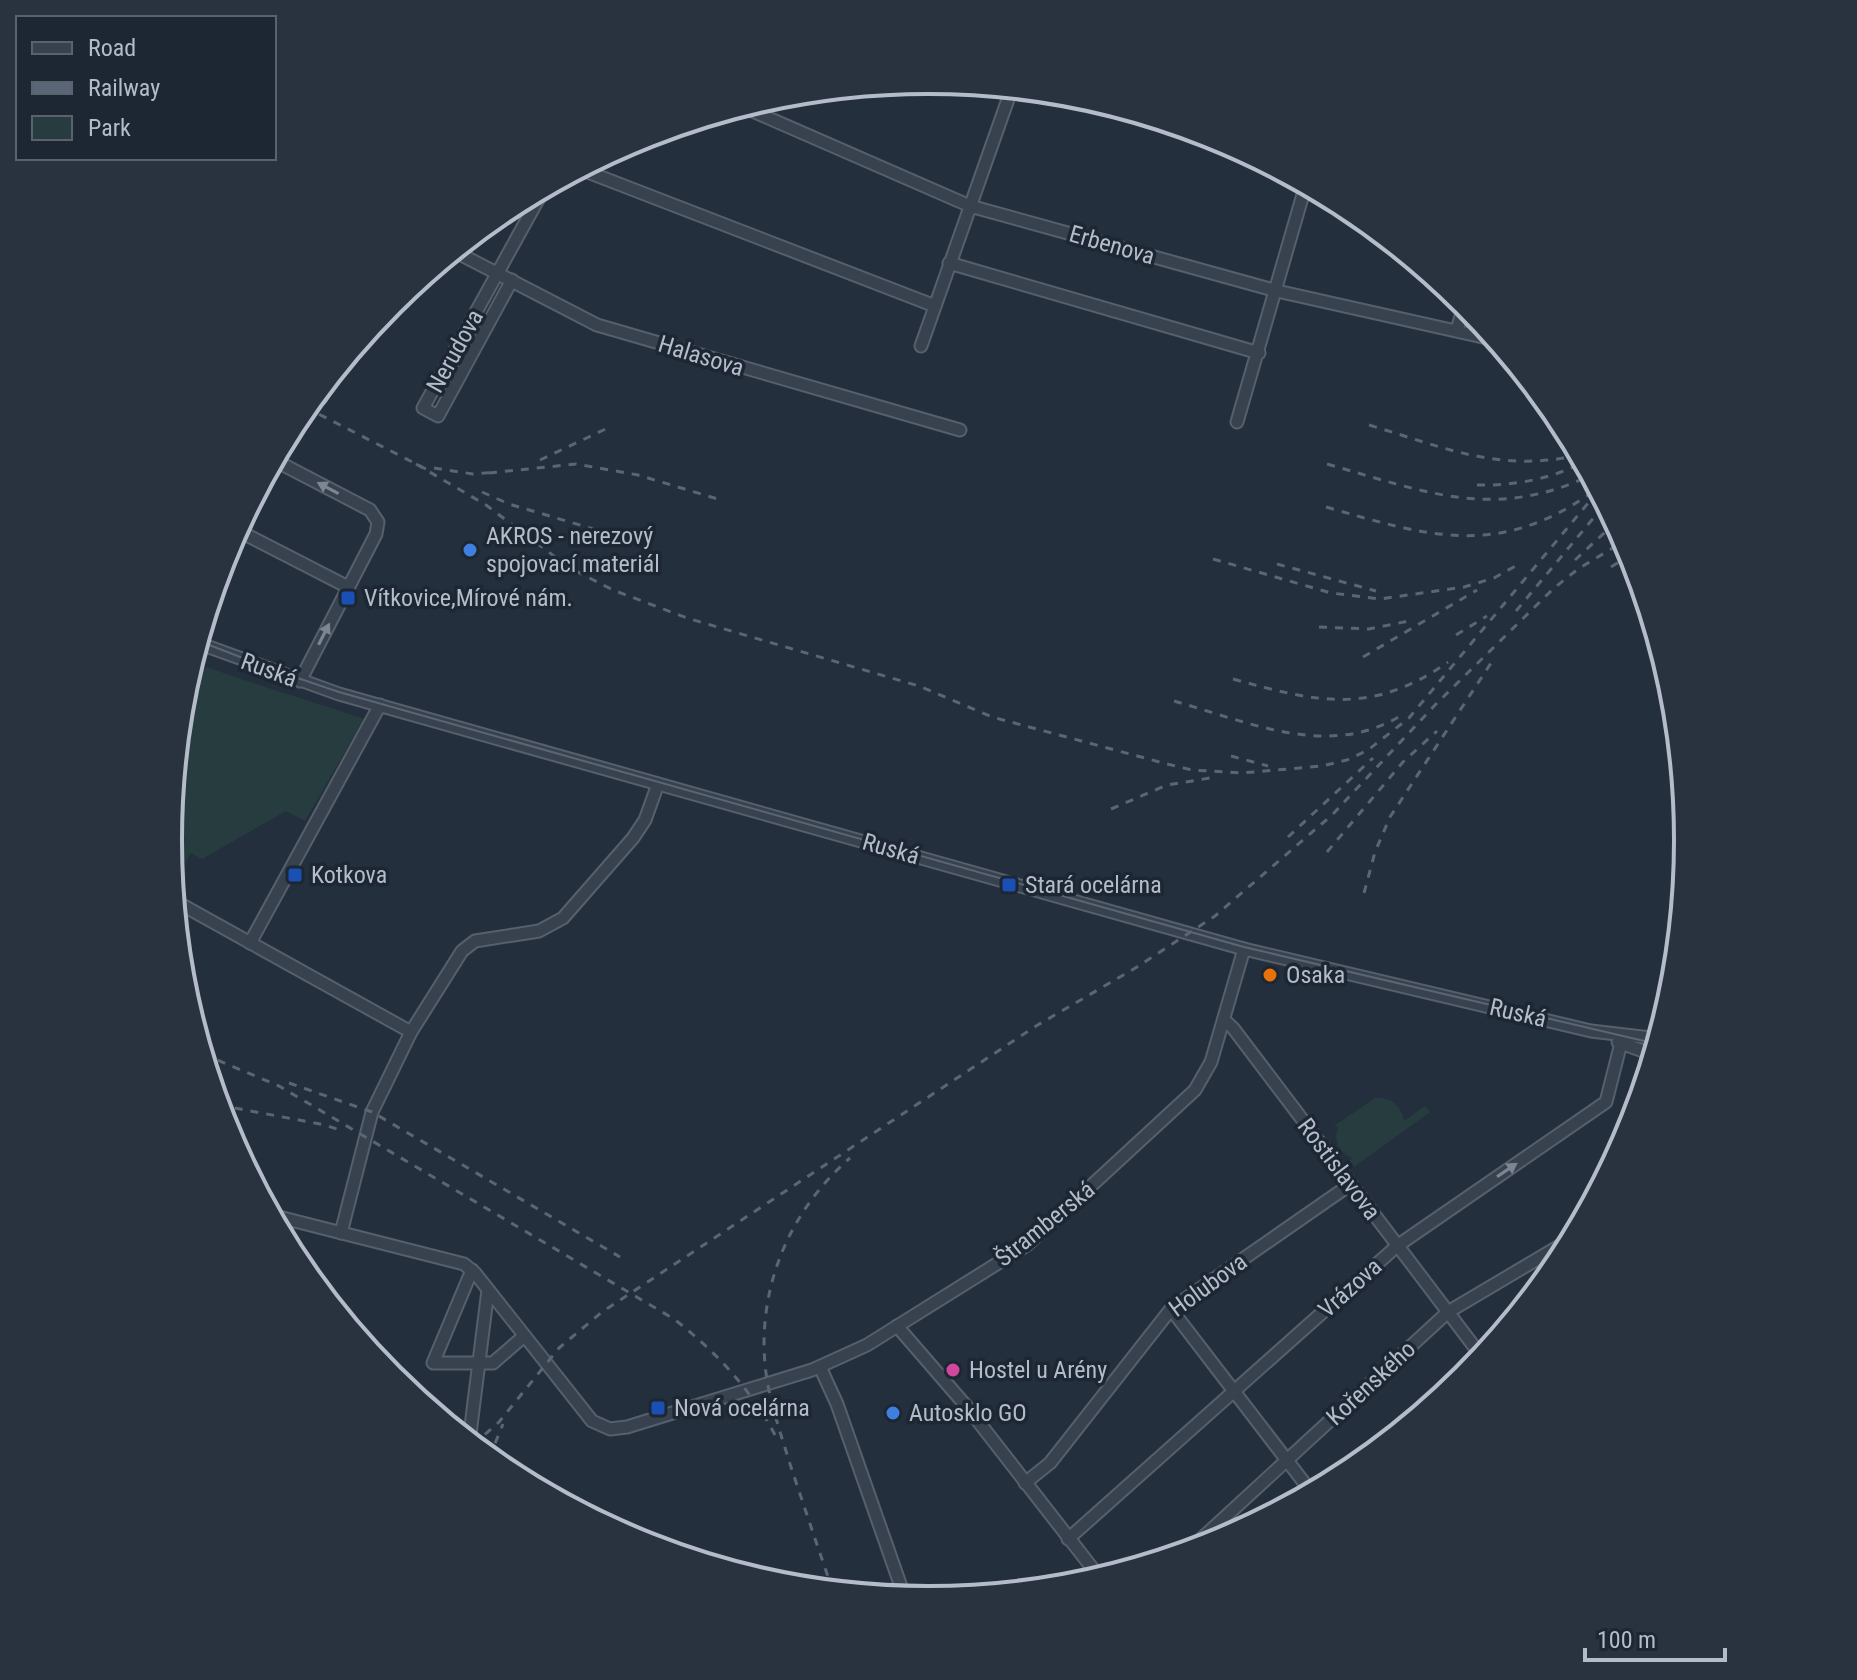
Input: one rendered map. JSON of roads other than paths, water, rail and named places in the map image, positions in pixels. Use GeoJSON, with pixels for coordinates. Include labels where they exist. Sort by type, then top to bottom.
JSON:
{"type":"FeatureCollection","features":[{"type":"Feature","properties":{"kind":"street"},"geometry":{"type":"LineString","coordinates":[[921,346],[1008,99]]}},
{"type":"Feature","properties":{"kind":"street","name":"Erbenova"},"geometry":{"type":"LineString","coordinates":[[758,114],[970,206],[1277,291],[1477,335]]}},
{"type":"Feature","properties":{"kind":"street"},"geometry":{"type":"LineString","coordinates":[[593,174],[935,306]]}},
{"type":"Feature","properties":{"kind":"street"},"geometry":{"type":"LineString","coordinates":[[1237,422],[1303,195]]}},
{"type":"Feature","properties":{"kind":"street","name":"Nerudova"},"geometry":{"type":"LineString","coordinates":[[512,280],[438,416],[423,408],[534,208]]}},
{"type":"Feature","properties":{"kind":"street","name":"Halasova"},"geometry":{"type":"LineString","coordinates":[[464,256],[597,325],[960,430]]}},
{"type":"Feature","properties":{"kind":"street"},"geometry":{"type":"LineString","coordinates":[[949,263],[1259,353]]}},
{"type":"Feature","properties":{"kind":"street"},"geometry":{"type":"LineString","coordinates":[[1457,330],[1461,317]]}},
{"type":"Feature","properties":{"kind":"street"},"geometry":{"type":"LineString","coordinates":[[283,465],[370,510],[376,516],[378,526],[300,681]]}},
{"type":"Feature","properties":{"kind":"street"},"geometry":{"type":"LineString","coordinates":[[248,535],[348,587]]}},
{"type":"Feature","properties":{"kind":"street","name":"Ruská"},"geometry":{"type":"LineString","coordinates":[[208,647],[300,681],[380,705],[1244,949],[1591,1031],[1648,1038]]}},
{"type":"Feature","properties":{"kind":"street"},"geometry":{"type":"LineString","coordinates":[[250,943],[380,705]]}},
{"type":"Feature","properties":{"kind":"street"},"geometry":{"type":"LineString","coordinates":[[341,1233],[372,1112],[411,1032],[462,951],[475,941],[539,931],[563,918],[633,838],[645,820],[658,784]]}},
{"type":"Feature","properties":{"kind":"street"},"geometry":{"type":"LineString","coordinates":[[186,907],[411,1032]]}},
{"type":"Feature","properties":{"kind":"street","name":"Štramberská"},"geometry":{"type":"LineString","coordinates":[[472,1270],[592,1421],[613,1429],[820,1367],[855,1351],[1027,1245],[1185,1101],[1207,1071],[1244,949]]}},
{"type":"Feature","properties":{"kind":"street","name":"Rostislavova"},"geometry":{"type":"LineString","coordinates":[[1224,1020],[1475,1347]]}},
{"type":"Feature","properties":{"kind":"street","name":"Ruská"},"geometry":{"type":"LineString","coordinates":[[1591,1031],[1644,1051]]}},
{"type":"Feature","properties":{"kind":"street","name":"Vrázova"},"geometry":{"type":"LineString","coordinates":[[1068,1539],[1397,1246],[1606,1102],[1621,1043]]}},
{"type":"Feature","properties":{"kind":"street","name":"Holubova"},"geometry":{"type":"LineString","coordinates":[[1025,1483],[1050,1463],[1171,1309],[1351,1184]]}},
{"type":"Feature","properties":{"kind":"street"},"geometry":{"type":"LineString","coordinates":[[286,1219],[460,1263],[472,1270],[433,1363],[493,1363],[523,1337]]}},
{"type":"Feature","properties":{"kind":"street","name":"Kořenského"},"geometry":{"type":"LineString","coordinates":[[1211,1530],[1448,1312],[1551,1251]]}},
{"type":"Feature","properties":{"kind":"street"},"geometry":{"type":"LineString","coordinates":[[471,1429],[488,1290]]}},
{"type":"Feature","properties":{"kind":"street"},"geometry":{"type":"LineString","coordinates":[[1171,1309],[1305,1484]]}},
{"type":"Feature","properties":{"kind":"street"},"geometry":{"type":"LineString","coordinates":[[897,1326],[952,1388],[1092,1568]]}},
{"type":"Feature","properties":{"kind":"street"},"geometry":{"type":"LineString","coordinates":[[820,1367],[837,1404],[900,1585]]}},
{"type":"Feature","properties":{"kind":"tram line"},"geometry":{"type":"LineString","coordinates":[[209,645],[339,692],[1244,947],[1646,1042]]}},
{"type":"Feature","properties":{"kind":"railway"},"geometry":{"type":"LineString","coordinates":[[317,413],[426,469]]}},
{"type":"Feature","properties":{"kind":"railway"},"geometry":{"type":"LineString","coordinates":[[1369,425],[1473,455],[1524,461],[1569,457]]}},
{"type":"Feature","properties":{"kind":"railway"},"geometry":{"type":"LineString","coordinates":[[540,460],[612,426]]}},
{"type":"Feature","properties":{"kind":"railway"},"geometry":{"type":"LineString","coordinates":[[416,464],[486,505],[570,568],[613,590],[687,618],[919,686],[992,717],[1192,770],[1242,773],[1322,766],[1347,760],[1368,750],[1409,718],[1592,499]]}},
{"type":"Feature","properties":{"kind":"railway"},"geometry":{"type":"LineString","coordinates":[[489,473],[576,464],[638,475],[721,500]]}},
{"type":"Feature","properties":{"kind":"railway"},"geometry":{"type":"LineString","coordinates":[[1327,464],[1427,492],[1490,499],[1522,497],[1581,479]]}},
{"type":"Feature","properties":{"kind":"railway"},"geometry":{"type":"LineString","coordinates":[[1477,485],[1532,480],[1574,466]]}},
{"type":"Feature","properties":{"kind":"railway"},"geometry":{"type":"LineString","coordinates":[[434,468],[473,474],[497,472]]}},
{"type":"Feature","properties":{"kind":"railway"},"geometry":{"type":"LineString","coordinates":[[482,492],[509,504],[607,533]]}},
{"type":"Feature","properties":{"kind":"railway"},"geometry":{"type":"LineString","coordinates":[[1326,507],[1395,526],[1459,536],[1522,528],[1554,515],[1588,495]]}},
{"type":"Feature","properties":{"kind":"railway"},"geometry":{"type":"LineString","coordinates":[[1516,611],[1599,512]]}},
{"type":"Feature","properties":{"kind":"railway"},"geometry":{"type":"LineString","coordinates":[[1575,560],[1607,530]]}},
{"type":"Feature","properties":{"kind":"railway"},"geometry":{"type":"LineString","coordinates":[[482,1437],[499,1422],[559,1348],[602,1312],[1036,1026],[1137,967],[1215,916],[1332,815],[1436,704],[1553,589],[1614,547]]}},
{"type":"Feature","properties":{"kind":"railway"},"geometry":{"type":"LineString","coordinates":[[1213,559],[1331,593],[1380,599],[1464,587],[1494,578],[1519,564]]}},
{"type":"Feature","properties":{"kind":"railway"},"geometry":{"type":"LineString","coordinates":[[1611,567],[1620,561]]}},
{"type":"Feature","properties":{"kind":"railway"},"geometry":{"type":"LineString","coordinates":[[1277,564],[1376,591]]}},
{"type":"Feature","properties":{"kind":"railway"},"geometry":{"type":"LineString","coordinates":[[1363,657],[1477,590]]}},
{"type":"Feature","properties":{"kind":"railway"},"geometry":{"type":"LineString","coordinates":[[1456,635],[1487,616]]}},
{"type":"Feature","properties":{"kind":"railway"},"geometry":{"type":"LineString","coordinates":[[1319,627],[1369,629],[1414,620]]}},
{"type":"Feature","properties":{"kind":"railway"},"geometry":{"type":"LineString","coordinates":[[1364,893],[1375,852],[1390,817],[1495,657]]}},
{"type":"Feature","properties":{"kind":"railway"},"geometry":{"type":"LineString","coordinates":[[1233,679],[1291,694],[1343,699],[1394,691],[1448,662]]}},
{"type":"Feature","properties":{"kind":"railway"},"geometry":{"type":"LineString","coordinates":[[1174,701],[1260,727],[1318,736],[1346,735],[1374,728],[1402,715]]}},
{"type":"Feature","properties":{"kind":"railway"},"geometry":{"type":"LineString","coordinates":[[1327,852],[1403,762],[1437,731]]}},
{"type":"Feature","properties":{"kind":"railway"},"geometry":{"type":"LineString","coordinates":[[1231,756],[1268,766]]}},
{"type":"Feature","properties":{"kind":"railway"},"geometry":{"type":"LineString","coordinates":[[1288,837],[1373,758]]}},
{"type":"Feature","properties":{"kind":"railway"},"geometry":{"type":"LineString","coordinates":[[1111,809],[1167,785],[1210,778]]}},
{"type":"Feature","properties":{"kind":"railway"},"geometry":{"type":"LineString","coordinates":[[216,1059],[279,1086],[674,1319],[730,1371],[755,1402],[775,1435]]}},
{"type":"Feature","properties":{"kind":"railway"},"geometry":{"type":"LineString","coordinates":[[289,1083],[372,1112],[620,1257]]}},
{"type":"Feature","properties":{"kind":"railway"},"geometry":{"type":"LineString","coordinates":[[232,1108],[340,1130]]}},
{"type":"Feature","properties":{"kind":"railway"},"geometry":{"type":"LineString","coordinates":[[829,1580],[775,1414],[765,1364],[764,1335],[773,1278],[795,1225],[829,1178],[850,1158]]}},
{"type":"Feature","properties":{"kind":"railway"},"geometry":{"type":"LineString","coordinates":[[494,1446],[503,1424]]}},
{"type":"Feature","properties":{"kind":"place","name":"AKROS - nerezový spojovací materiál"},"geometry":{"type":"Point","coordinates":[470,550]}},
{"type":"Feature","properties":{"kind":"place","name":"Vítkovice,Mírové nám."},"geometry":{"type":"Point","coordinates":[348,598]}},
{"type":"Feature","properties":{"kind":"place","name":"Kotkova"},"geometry":{"type":"Point","coordinates":[295,875]}},
{"type":"Feature","properties":{"kind":"place","name":"Stará ocelárna"},"geometry":{"type":"Point","coordinates":[1009,885]}},
{"type":"Feature","properties":{"kind":"place","name":"Osaka"},"geometry":{"type":"Point","coordinates":[1270,975]}},
{"type":"Feature","properties":{"kind":"place","name":"Hostel u Arény"},"geometry":{"type":"Point","coordinates":[953,1370]}},
{"type":"Feature","properties":{"kind":"place","name":"Nová ocelárna"},"geometry":{"type":"Point","coordinates":[658,1408]}},
{"type":"Feature","properties":{"kind":"place","name":"Autosklo GO"},"geometry":{"type":"Point","coordinates":[893,1413]}}]}
